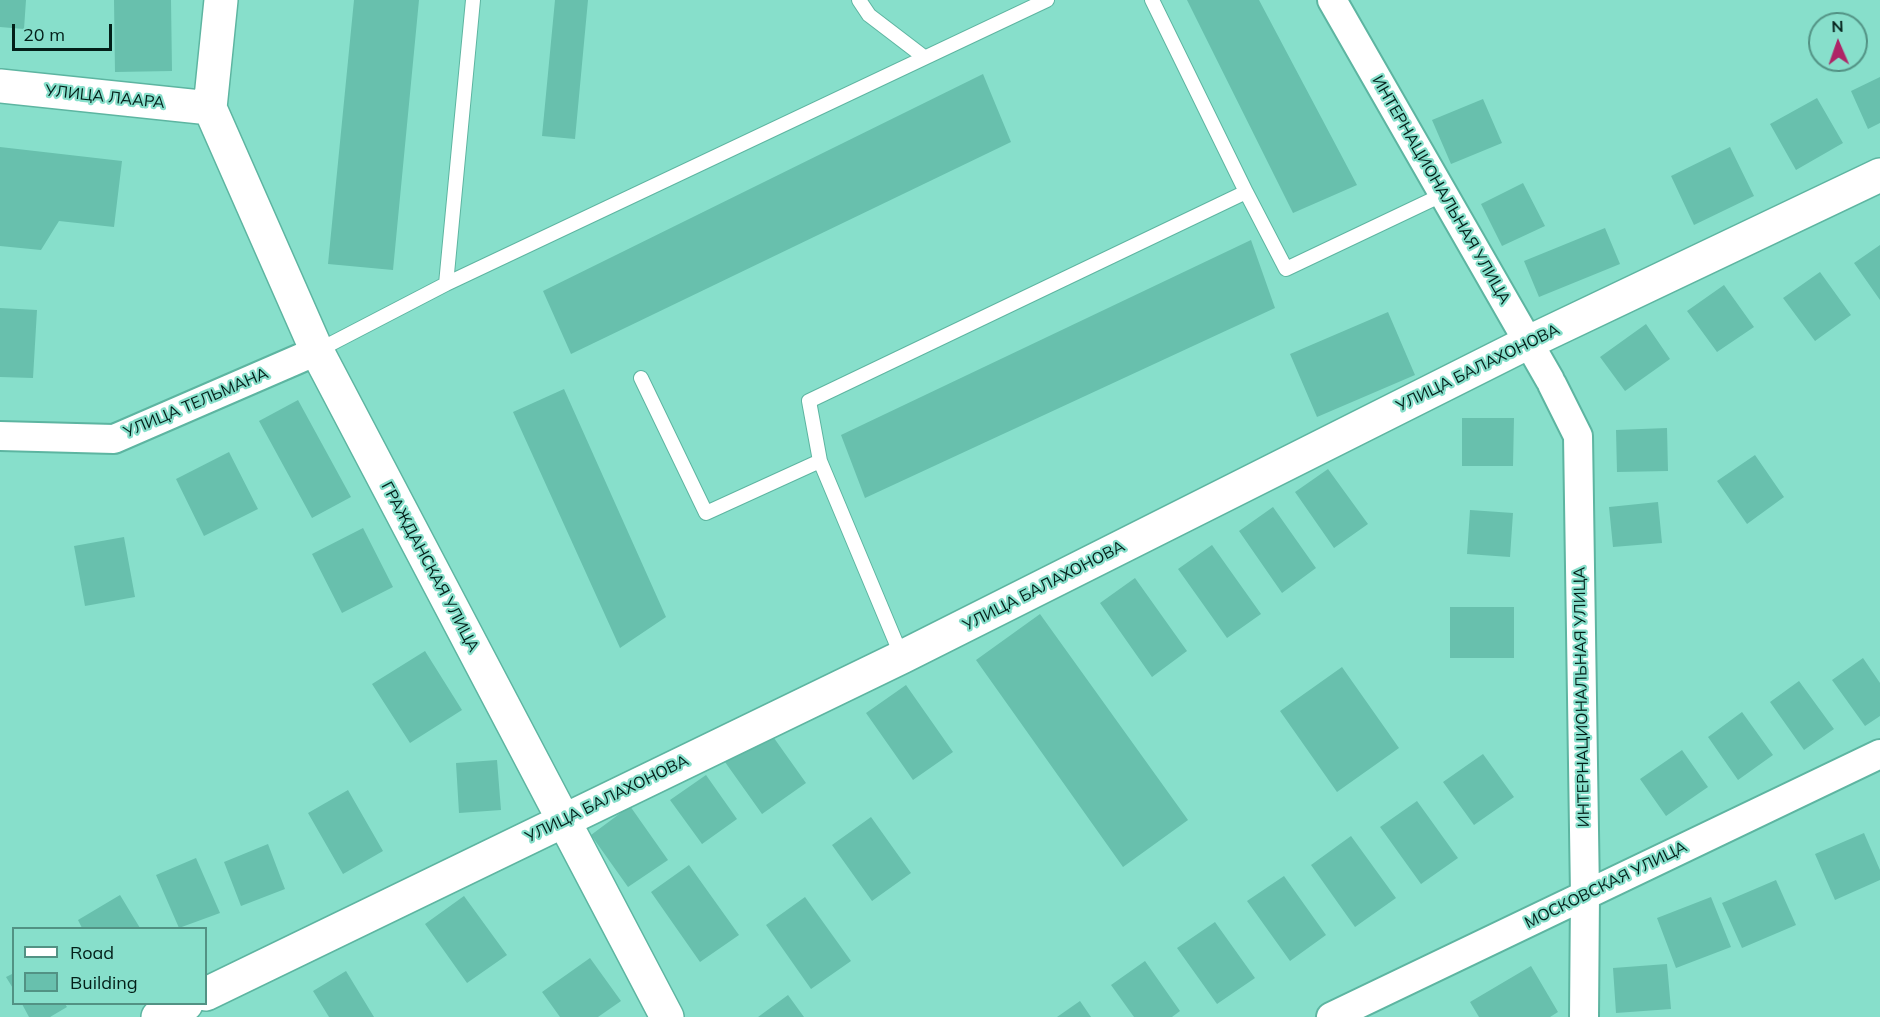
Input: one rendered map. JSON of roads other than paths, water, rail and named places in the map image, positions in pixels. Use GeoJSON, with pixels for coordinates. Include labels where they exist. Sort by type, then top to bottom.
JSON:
{"type":"FeatureCollection","features":[{"type":"Feature","properties":{"kind":"street"},"geometry":{"type":"LineString","coordinates":[[210,108],[221,0]]}},
{"type":"Feature","properties":{"kind":"street","name":"ИНТЕРНАЦИОНАЛЬНАЯ УЛИЦА"},"geometry":{"type":"LineString","coordinates":[[1332,0],[1529,342],[1578,436],[1585,895],[1584,1017]]}},
{"type":"Feature","properties":{"kind":"street","name":"УЛИЦА ЛААРА"},"geometry":{"type":"LineString","coordinates":[[0,86],[210,108]]}},
{"type":"Feature","properties":{"kind":"street","name":"ГРАЖДАНСКАЯ УЛИЦА"},"geometry":{"type":"LineString","coordinates":[[210,108],[317,351],[667,1017]]}},
{"type":"Feature","properties":{"kind":"street","name":"УЛИЦА БАЛАХОНОВА"},"geometry":{"type":"LineString","coordinates":[[207,994],[902,657],[1529,342],[1880,175]]}},
{"type":"Feature","properties":{"kind":"street","name":"УЛИЦА ТЕЛЬМАНА"},"geometry":{"type":"LineString","coordinates":[[0,436],[114,438],[317,351]]}},
{"type":"Feature","properties":{"kind":"street","name":"МОСКОВСКАЯ УЛИЦА"},"geometry":{"type":"LineString","coordinates":[[1332,1017],[1880,754]]}},
{"type":"Feature","properties":{"kind":"street"},"geometry":{"type":"LineString","coordinates":[[158,1017],[184,1005]]}},
{"type":"Feature","properties":{"kind":"lane"},"geometry":{"type":"LineString","coordinates":[[446,284],[473,0]]}},
{"type":"Feature","properties":{"kind":"lane"},"geometry":{"type":"LineString","coordinates":[[859,0],[868,15],[924,57]]}},
{"type":"Feature","properties":{"kind":"lane"},"geometry":{"type":"LineString","coordinates":[[317,351],[446,284],[1047,0]]}},
{"type":"Feature","properties":{"kind":"lane"},"geometry":{"type":"LineString","coordinates":[[1152,0],[1286,269],[1444,194]]}},
{"type":"Feature","properties":{"kind":"lane"},"geometry":{"type":"LineString","coordinates":[[902,657],[820,461],[810,401],[1246,192]]}},
{"type":"Feature","properties":{"kind":"lane"},"geometry":{"type":"LineString","coordinates":[[641,378],[706,513],[820,461]]}}]}
